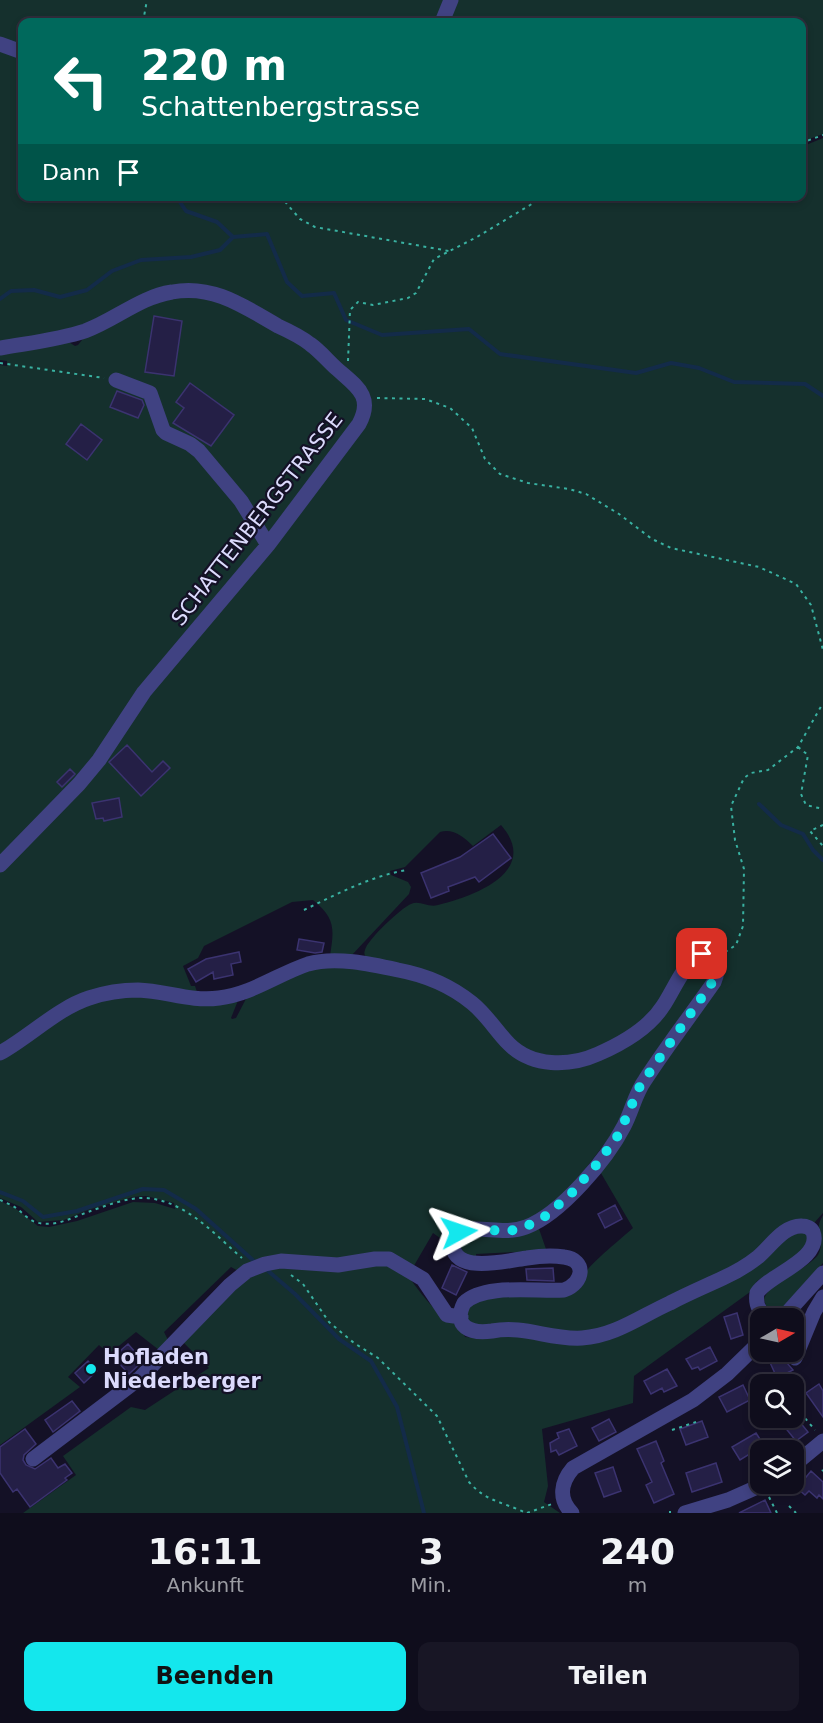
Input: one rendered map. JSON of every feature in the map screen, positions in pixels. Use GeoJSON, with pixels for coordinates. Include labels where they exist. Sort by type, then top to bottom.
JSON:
{"type":"FeatureCollection","features":[{"type":"Feature","properties":{"kind":"street"},"geometry":{"type":"LineString","coordinates":[[444,18],[451,0]]}},
{"type":"Feature","properties":{"kind":"street"},"geometry":{"type":"LineString","coordinates":[[0,44],[18,51]]}},
{"type":"Feature","properties":{"kind":"street","name":"SCHATTENBERGSTRASSE"},"geometry":{"type":"LineString","coordinates":[[0,348],[82,332],[131,307],[173,291],[196,291],[228,297],[304,339],[357,386],[365,399],[365,411],[359,424],[268,545],[144,692],[99,760],[79,784],[0,865]]}},
{"type":"Feature","properties":{"kind":"street"},"geometry":{"type":"LineString","coordinates":[[116,380],[150,393],[163,430],[199,451],[241,501],[268,545]]}},
{"type":"Feature","properties":{"kind":"street"},"geometry":{"type":"LineString","coordinates":[[0,1053],[66,1009],[89,998],[139,990],[195,999],[219,998],[251,990],[309,964],[329,961],[401,970],[437,982],[472,1004],[509,1044],[523,1054],[546,1061],[572,1062],[599,1054],[646,1025],[663,1007],[692,960],[702,954],[709,955],[715,959],[718,969],[714,982],[640,1086],[619,1134],[570,1195],[551,1213],[528,1226],[507,1231],[462,1230],[453,1242],[454,1250],[459,1258],[480,1264],[540,1257],[570,1258],[577,1262],[580,1269],[578,1281],[572,1287],[564,1290],[477,1294],[464,1302],[461,1317],[466,1328],[473,1332],[517,1329],[560,1337],[598,1336],[625,1327],[740,1269],[796,1226],[812,1230],[816,1246],[812,1254],[766,1283],[757,1293],[758,1308]]}},
{"type":"Feature","properties":{"kind":"street"},"geometry":{"type":"LineString","coordinates":[[33,1459],[140,1378],[230,1285],[247,1271],[265,1264],[288,1261],[338,1265],[389,1259],[423,1279],[447,1315],[461,1317]]}},
{"type":"Feature","properties":{"kind":"street"},"geometry":{"type":"LineString","coordinates":[[792,1308],[823,1273]]}},
{"type":"Feature","properties":{"kind":"street"},"geometry":{"type":"LineString","coordinates":[[804,1336],[823,1297]]}},
{"type":"Feature","properties":{"kind":"street"},"geometry":{"type":"LineString","coordinates":[[572,1513],[563,1499],[563,1485],[573,1468],[693,1400],[727,1374],[750,1352]]}},
{"type":"Feature","properties":{"kind":"street"},"geometry":{"type":"LineString","coordinates":[[804,1454],[822,1435]]}},
{"type":"Feature","properties":{"kind":"street"},"geometry":{"type":"LineString","coordinates":[[675,1512],[728,1500],[750,1490]]}},
{"type":"Feature","properties":{"kind":"path"},"geometry":{"type":"LineString","coordinates":[[144,18],[147,0]]}},
{"type":"Feature","properties":{"kind":"path"},"geometry":{"type":"LineString","coordinates":[[806,141],[823,135]]}},
{"type":"Feature","properties":{"kind":"path"},"geometry":{"type":"LineString","coordinates":[[284,201],[300,219],[315,227],[449,251]]}},
{"type":"Feature","properties":{"kind":"path"},"geometry":{"type":"LineString","coordinates":[[349,327],[350,310],[358,302],[373,305],[408,298],[416,293],[434,259],[536,201]]}},
{"type":"Feature","properties":{"kind":"path"},"geometry":{"type":"LineString","coordinates":[[0,363],[116,380]]}},
{"type":"Feature","properties":{"kind":"path"},"geometry":{"type":"LineString","coordinates":[[369,394],[378,399],[425,399],[450,408],[472,428],[485,459],[500,474],[528,483],[586,494],[620,514],[652,540],[671,548],[759,567],[796,584],[811,604],[823,650]]}},
{"type":"Feature","properties":{"kind":"path"},"geometry":{"type":"LineString","coordinates":[[715,959],[736,945],[742,926],[744,868],[735,840],[731,806],[744,778],[751,773],[768,770],[798,747],[823,703]]}},
{"type":"Feature","properties":{"kind":"path"},"geometry":{"type":"LineString","coordinates":[[798,747],[808,755],[801,794],[806,805],[823,809]]}},
{"type":"Feature","properties":{"kind":"path"},"geometry":{"type":"LineString","coordinates":[[823,825],[810,831],[823,846]]}},
{"type":"Feature","properties":{"kind":"path"},"geometry":{"type":"LineString","coordinates":[[304,910],[381,875],[407,870]]}},
{"type":"Feature","properties":{"kind":"path"},"geometry":{"type":"LineString","coordinates":[[0,1200],[13,1206],[33,1222],[48,1224],[68,1221],[88,1212],[131,1199],[146,1198],[166,1202],[187,1211],[247,1263]]}},
{"type":"Feature","properties":{"kind":"path"},"geometry":{"type":"LineString","coordinates":[[290,1274],[303,1284],[328,1322],[341,1334],[378,1358],[429,1406],[442,1425],[476,1490],[485,1497],[526,1513],[563,1499]]}},
{"type":"Feature","properties":{"kind":"path"},"geometry":{"type":"LineString","coordinates":[[804,1417],[814,1430],[822,1435]]}},
{"type":"Feature","properties":{"kind":"path"},"geometry":{"type":"LineString","coordinates":[[672,1430],[696,1422]]}},
{"type":"Feature","properties":{"kind":"path"},"geometry":{"type":"LineString","coordinates":[[768,1494],[777,1513]]}},
{"type":"Feature","properties":{"kind":"path"},"geometry":{"type":"LineString","coordinates":[[789,1506],[796,1513]]}},
{"type":"Feature","properties":{"kind":"green space"},"geometry":{"type":"Polygon","coordinates":[[[0,0],[448,0],[441,18],[18,18],[18,49],[0,42],[0,0]]]}},
{"type":"Feature","properties":{"kind":"green space"},"geometry":{"type":"Polygon","coordinates":[[[454,0],[823,0],[823,134],[806,140],[806,18],[447,18],[454,0]]]}},
{"type":"Feature","properties":{"kind":"green space"},"geometry":{"type":"Polygon","coordinates":[[[0,48],[18,55],[18,201],[806,201],[806,145],[823,138],[823,1213],[814,1223],[797,1221],[787,1225],[764,1247],[726,1273],[653,1305],[611,1329],[584,1334],[562,1334],[513,1325],[484,1328],[468,1322],[466,1305],[485,1295],[558,1294],[573,1291],[595,1262],[633,1228],[598,1168],[625,1130],[646,1084],[718,983],[722,965],[721,958],[712,948],[706,947],[698,950],[689,956],[665,998],[645,1022],[598,1050],[586,1055],[560,1059],[534,1055],[515,1045],[493,1019],[465,994],[440,979],[367,959],[364,952],[367,945],[406,907],[414,903],[434,906],[453,901],[485,888],[498,879],[508,868],[513,856],[511,841],[501,825],[473,846],[454,832],[440,832],[405,867],[390,871],[391,875],[408,882],[411,887],[409,894],[351,956],[330,956],[332,925],[326,913],[313,900],[292,902],[204,946],[198,958],[183,966],[191,986],[195,986],[198,995],[164,991],[150,984],[79,998],[0,1049],[0,365],[7,366],[7,361],[0,360],[0,351],[64,339],[75,346],[86,335],[150,302],[183,295],[213,296],[233,304],[309,347],[352,386],[361,401],[361,411],[367,416],[368,409],[367,389],[326,354],[305,332],[236,296],[210,290],[197,288],[165,291],[137,300],[84,329],[0,345],[0,48]]]}},
{"type":"Feature","properties":{"kind":"green space"},"geometry":{"type":"Polygon","coordinates":[[[707,960],[713,970],[623,1120],[565,1195],[525,1222],[452,1232],[443,1226],[441,1234],[448,1242],[447,1246],[433,1233],[408,1276],[439,1313],[461,1326],[465,1337],[480,1338],[509,1332],[603,1340],[788,1235],[806,1232],[811,1248],[757,1281],[750,1292],[634,1376],[633,1403],[542,1429],[548,1486],[544,1502],[560,1513],[23,1513],[76,1475],[63,1456],[131,1407],[145,1410],[209,1368],[180,1339],[249,1277],[231,1267],[164,1332],[169,1342],[159,1350],[136,1332],[109,1354],[99,1345],[68,1377],[80,1387],[0,1445],[0,1201],[15,1208],[38,1226],[49,1227],[77,1221],[133,1202],[155,1203],[175,1209],[174,1203],[146,1196],[133,1197],[88,1210],[64,1220],[38,1222],[21,1207],[0,1198],[0,1056],[70,1010],[127,994],[239,998],[231,1018],[236,1018],[248,995],[314,966],[372,968],[446,990],[546,1065],[645,1030],[698,962],[707,960]]]}},
{"type":"Feature","properties":{"kind":"green space"},"geometry":{"type":"Polygon","coordinates":[[[823,1215],[823,1263],[782,1308],[769,1308],[764,1299],[773,1286],[818,1255],[821,1246],[819,1225],[823,1215]]]}},
{"type":"Feature","properties":{"kind":"green space"},"geometry":{"type":"Polygon","coordinates":[[[538,1226],[547,1252],[521,1255],[513,1252],[476,1254],[476,1258],[462,1254],[460,1238],[538,1226]]]}},
{"type":"Feature","properties":{"kind":"building"},"geometry":{"type":"Polygon","coordinates":[[[154,316],[182,321],[174,376],[145,372],[154,316]]]}},
{"type":"Feature","properties":{"kind":"building"},"geometry":{"type":"Polygon","coordinates":[[[190,383],[234,415],[211,446],[173,423],[184,408],[176,402],[190,383]]]}},
{"type":"Feature","properties":{"kind":"building"},"geometry":{"type":"Polygon","coordinates":[[[117,391],[142,400],[144,405],[138,418],[110,407],[117,391]]]}},
{"type":"Feature","properties":{"kind":"building"},"geometry":{"type":"Polygon","coordinates":[[[81,424],[102,440],[87,460],[66,444],[81,424]]]}},
{"type":"Feature","properties":{"kind":"building"},"geometry":{"type":"Polygon","coordinates":[[[127,745],[152,772],[163,761],[170,768],[141,796],[109,762],[127,745]]]}},
{"type":"Feature","properties":{"kind":"building"},"geometry":{"type":"Polygon","coordinates":[[[70,769],[75,774],[62,787],[57,782],[70,769]]]}},
{"type":"Feature","properties":{"kind":"building"},"geometry":{"type":"Polygon","coordinates":[[[119,798],[122,817],[104,821],[103,818],[96,819],[92,803],[119,798]]]}},
{"type":"Feature","properties":{"kind":"building"},"geometry":{"type":"Polygon","coordinates":[[[493,834],[511,858],[479,882],[475,877],[448,887],[449,891],[431,898],[421,873],[460,857],[493,834]]]}},
{"type":"Feature","properties":{"kind":"building"},"geometry":{"type":"Polygon","coordinates":[[[299,939],[324,943],[322,952],[297,950],[299,939]]]}},
{"type":"Feature","properties":{"kind":"building"},"geometry":{"type":"Polygon","coordinates":[[[239,952],[241,962],[231,964],[233,975],[214,979],[213,972],[196,982],[188,969],[206,959],[239,952]]]}},
{"type":"Feature","properties":{"kind":"building"},"geometry":{"type":"Polygon","coordinates":[[[615,1205],[622,1219],[605,1228],[598,1214],[615,1205]]]}},
{"type":"Feature","properties":{"kind":"building"},"geometry":{"type":"Polygon","coordinates":[[[452,1265],[467,1272],[456,1295],[442,1288],[452,1265]]]}},
{"type":"Feature","properties":{"kind":"building"},"geometry":{"type":"Polygon","coordinates":[[[553,1268],[554,1281],[527,1280],[526,1269],[553,1268]]]}},
{"type":"Feature","properties":{"kind":"building"},"geometry":{"type":"Polygon","coordinates":[[[737,1313],[743,1335],[731,1339],[724,1317],[737,1313]]]}},
{"type":"Feature","properties":{"kind":"building"},"geometry":{"type":"Polygon","coordinates":[[[128,1344],[143,1361],[129,1374],[113,1357],[128,1344]]]}},
{"type":"Feature","properties":{"kind":"building"},"geometry":{"type":"Polygon","coordinates":[[[710,1347],[717,1361],[700,1370],[698,1367],[692,1369],[686,1359],[710,1347]]]}},
{"type":"Feature","properties":{"kind":"building"},"geometry":{"type":"Polygon","coordinates":[[[88,1361],[97,1371],[84,1383],[75,1373],[88,1361]]]}},
{"type":"Feature","properties":{"kind":"building"},"geometry":{"type":"Polygon","coordinates":[[[770,1362],[787,1362],[793,1370],[785,1374],[775,1374],[770,1362]]]}},
{"type":"Feature","properties":{"kind":"building"},"geometry":{"type":"Polygon","coordinates":[[[667,1369],[677,1386],[664,1392],[662,1388],[651,1394],[644,1381],[667,1369]]]}},
{"type":"Feature","properties":{"kind":"building"},"geometry":{"type":"Polygon","coordinates":[[[819,1384],[823,1391],[823,1417],[806,1393],[819,1384]]]}},
{"type":"Feature","properties":{"kind":"building"},"geometry":{"type":"Polygon","coordinates":[[[743,1385],[750,1400],[727,1412],[719,1397],[743,1385]]]}},
{"type":"Feature","properties":{"kind":"building"},"geometry":{"type":"Polygon","coordinates":[[[72,1401],[80,1411],[53,1432],[45,1420],[72,1401]]]}},
{"type":"Feature","properties":{"kind":"building"},"geometry":{"type":"Polygon","coordinates":[[[609,1419],[616,1432],[599,1441],[592,1428],[609,1419]]]}},
{"type":"Feature","properties":{"kind":"building"},"geometry":{"type":"Polygon","coordinates":[[[702,1421],[708,1437],[686,1445],[680,1429],[702,1421]]]}},
{"type":"Feature","properties":{"kind":"building"},"geometry":{"type":"Polygon","coordinates":[[[804,1427],[808,1432],[795,1440],[785,1428],[804,1427]]]}},
{"type":"Feature","properties":{"kind":"building"},"geometry":{"type":"Polygon","coordinates":[[[25,1429],[36,1444],[24,1455],[23,1460],[26,1465],[35,1469],[51,1458],[58,1468],[65,1464],[72,1473],[65,1478],[67,1480],[30,1507],[17,1489],[13,1492],[0,1473],[0,1447],[25,1429]]]}},
{"type":"Feature","properties":{"kind":"building"},"geometry":{"type":"Polygon","coordinates":[[[569,1429],[577,1446],[559,1455],[556,1450],[551,1452],[550,1443],[559,1438],[557,1433],[569,1429]]]}},
{"type":"Feature","properties":{"kind":"building"},"geometry":{"type":"Polygon","coordinates":[[[756,1433],[761,1440],[750,1440],[750,1454],[740,1460],[732,1447],[756,1433]]]}},
{"type":"Feature","properties":{"kind":"building"},"geometry":{"type":"Polygon","coordinates":[[[656,1441],[664,1461],[661,1463],[674,1494],[654,1503],[646,1485],[652,1482],[637,1449],[656,1441]]]}},
{"type":"Feature","properties":{"kind":"building"},"geometry":{"type":"Polygon","coordinates":[[[716,1463],[722,1482],[692,1492],[686,1473],[716,1463]]]}},
{"type":"Feature","properties":{"kind":"building"},"geometry":{"type":"Polygon","coordinates":[[[613,1467],[621,1491],[604,1497],[595,1473],[613,1467]]]}},
{"type":"Feature","properties":{"kind":"building"},"geometry":{"type":"Polygon","coordinates":[[[811,1471],[823,1482],[823,1499],[819,1495],[817,1498],[809,1491],[804,1494],[804,1480],[811,1471]]]}},
{"type":"Feature","properties":{"kind":"building"},"geometry":{"type":"Polygon","coordinates":[[[765,1500],[771,1513],[739,1513],[765,1500]]]}},
{"type":"Feature","properties":{"kind":"waterway"},"geometry":{"type":"LineString","coordinates":[[179,201],[186,211],[217,222],[233,237],[267,234],[287,282],[302,296],[334,293],[346,320],[382,335],[469,329],[500,354],[636,373],[671,363],[699,368],[734,382],[805,384],[823,396]]}},
{"type":"Feature","properties":{"kind":"waterway"},"geometry":{"type":"LineString","coordinates":[[0,299],[11,291],[34,290],[60,297],[87,290],[112,271],[141,260],[191,257],[220,250],[233,237]]}},
{"type":"Feature","properties":{"kind":"waterway"},"geometry":{"type":"LineString","coordinates":[[759,804],[781,825],[803,834],[813,850],[823,860]]}},
{"type":"Feature","properties":{"kind":"waterway"},"geometry":{"type":"LineString","coordinates":[[0,1192],[23,1201],[43,1217],[77,1211],[143,1189],[164,1190],[196,1209],[256,1263]]}},
{"type":"Feature","properties":{"kind":"waterway"},"geometry":{"type":"LineString","coordinates":[[267,1270],[295,1294],[339,1339],[371,1361],[397,1407],[424,1513]]}},
{"type":"Feature","properties":{"kind":"place","name":"Hofladen Niederberger"},"geometry":{"type":"Point","coordinates":[91,1369]}},
{"type":"Feature","properties":{"kind":"route"},"geometry":{"type":"LineString","coordinates":[[459,1232],[468,1229],[495,1231],[521,1229],[551,1213],[570,1195],[613,1143],[624,1125],[640,1086],[714,982],[718,969],[717,962],[709,955],[702,954]]}}]}
